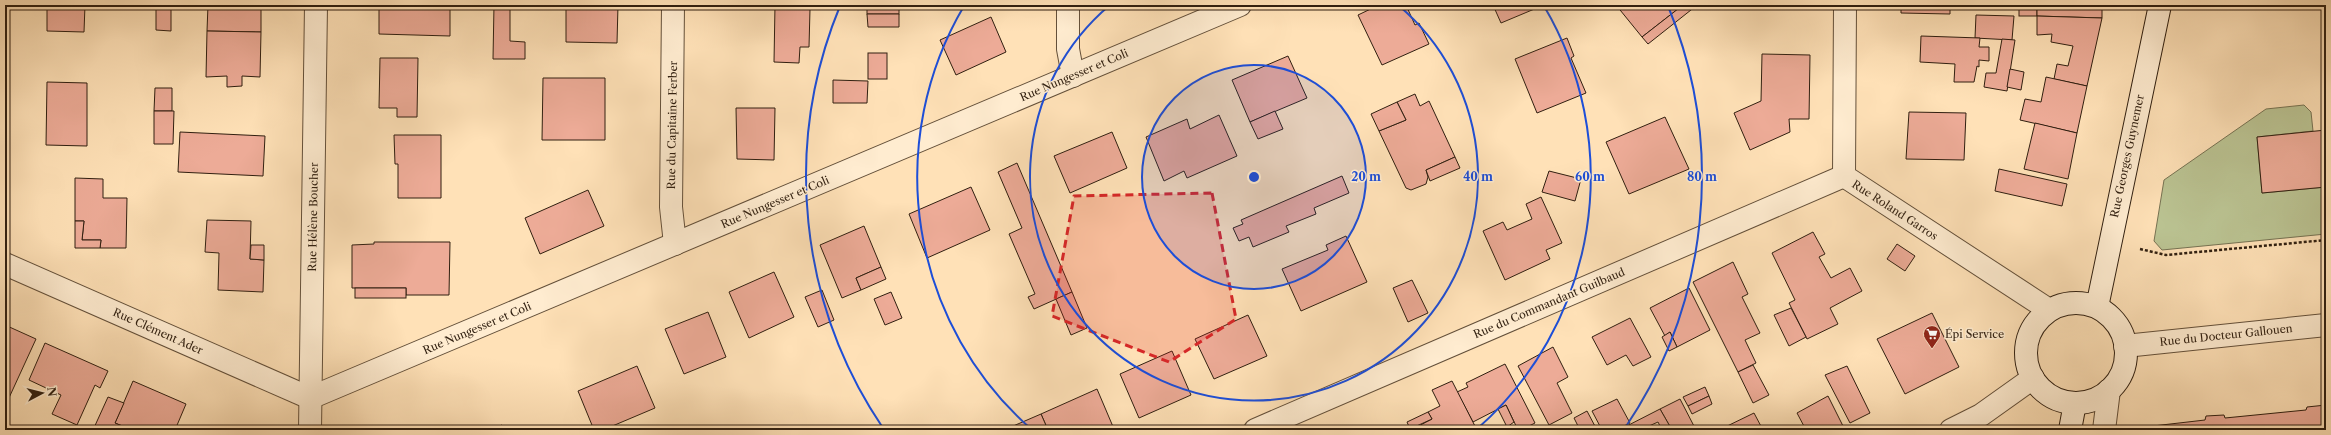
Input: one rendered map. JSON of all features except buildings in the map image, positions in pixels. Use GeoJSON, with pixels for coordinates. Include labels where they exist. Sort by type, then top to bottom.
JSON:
{"type":"FeatureCollection","features":[{"type":"Feature","properties":{"kind":"street","name":"Rue Hélène Boucher"},"geometry":{"type":"LineString","coordinates":[[310,430],[316,5]]}},
{"type":"Feature","properties":{"kind":"street","name":"Rue du Capitaine Ferber"},"geometry":{"type":"LineString","coordinates":[[673,5],[671,207],[675,244]]}},
{"type":"Feature","properties":{"kind":"street"},"geometry":{"type":"LineString","coordinates":[[1068,5],[1068,49],[1073,76]]}},
{"type":"Feature","properties":{"kind":"street","name":"Rue Nungesser et Coli"},"geometry":{"type":"LineString","coordinates":[[310,398],[1240,5]]}},
{"type":"Feature","properties":{"kind":"street","name":"Rue Roland Garros"},"geometry":{"type":"LineString","coordinates":[[1845,5],[1844,176],[2049,310]]}},
{"type":"Feature","properties":{"kind":"street","name":"Rue Georges Guynemer"},"geometry":{"type":"LineString","coordinates":[[2097,307],[2110,238],[2160,5]]}},
{"type":"Feature","properties":{"kind":"street","name":"Rue du Commandant Guilbaud"},"geometry":{"type":"LineString","coordinates":[[1255,430],[1844,176]]}},
{"type":"Feature","properties":{"kind":"street","name":"Rue Clément Ader"},"geometry":{"type":"LineString","coordinates":[[5,264],[310,398]]}},
{"type":"Feature","properties":{"kind":"street"},"geometry":{"type":"LineString","coordinates":[[2072,303],[2085,303],[2097,307],[2116,323],[2125,346],[2123,370],[2118,381],[2099,397],[2075,403],[2062,401],[2050,396],[2040,388],[2027,366],[2027,341],[2035,324],[2049,310],[2072,303]]}},
{"type":"Feature","properties":{"kind":"street","name":"Rue du Docteur Gallouen"},"geometry":{"type":"LineString","coordinates":[[2125,346],[2326,325]]}},
{"type":"Feature","properties":{"kind":"street"},"geometry":{"type":"LineString","coordinates":[[1951,430],[1981,415],[2033,378]]}},
{"type":"Feature","properties":{"kind":"street"},"geometry":{"type":"LineString","coordinates":[[2104,430],[2109,390]]}},
{"type":"Feature","properties":{"kind":"street"},"geometry":{"type":"LineString","coordinates":[[2070,430],[2075,403]]}},
{"type":"Feature","properties":{"kind":"path"},"geometry":{"type":"LineString","coordinates":[[2110,238],[2166,255],[2326,240]]}},
{"type":"Feature","properties":{"kind":"highlighted area"},"geometry":{"type":"Polygon","coordinates":[[[1212,193],[1236,319],[1169,362],[1052,316],[1074,196],[1212,193]]]}},
{"type":"Feature","properties":{"kind":"green space"},"geometry":{"type":"Polygon","coordinates":[[[2304,105],[2311,112],[2313,131],[2257,137],[2262,193],[2326,187],[2326,234],[2162,250],[2154,241],[2164,180],[2266,109],[2304,105]]]}},
{"type":"Feature","properties":{"kind":"place","name":"Épi Service"},"geometry":{"type":"Point","coordinates":[1932,349]}}]}
